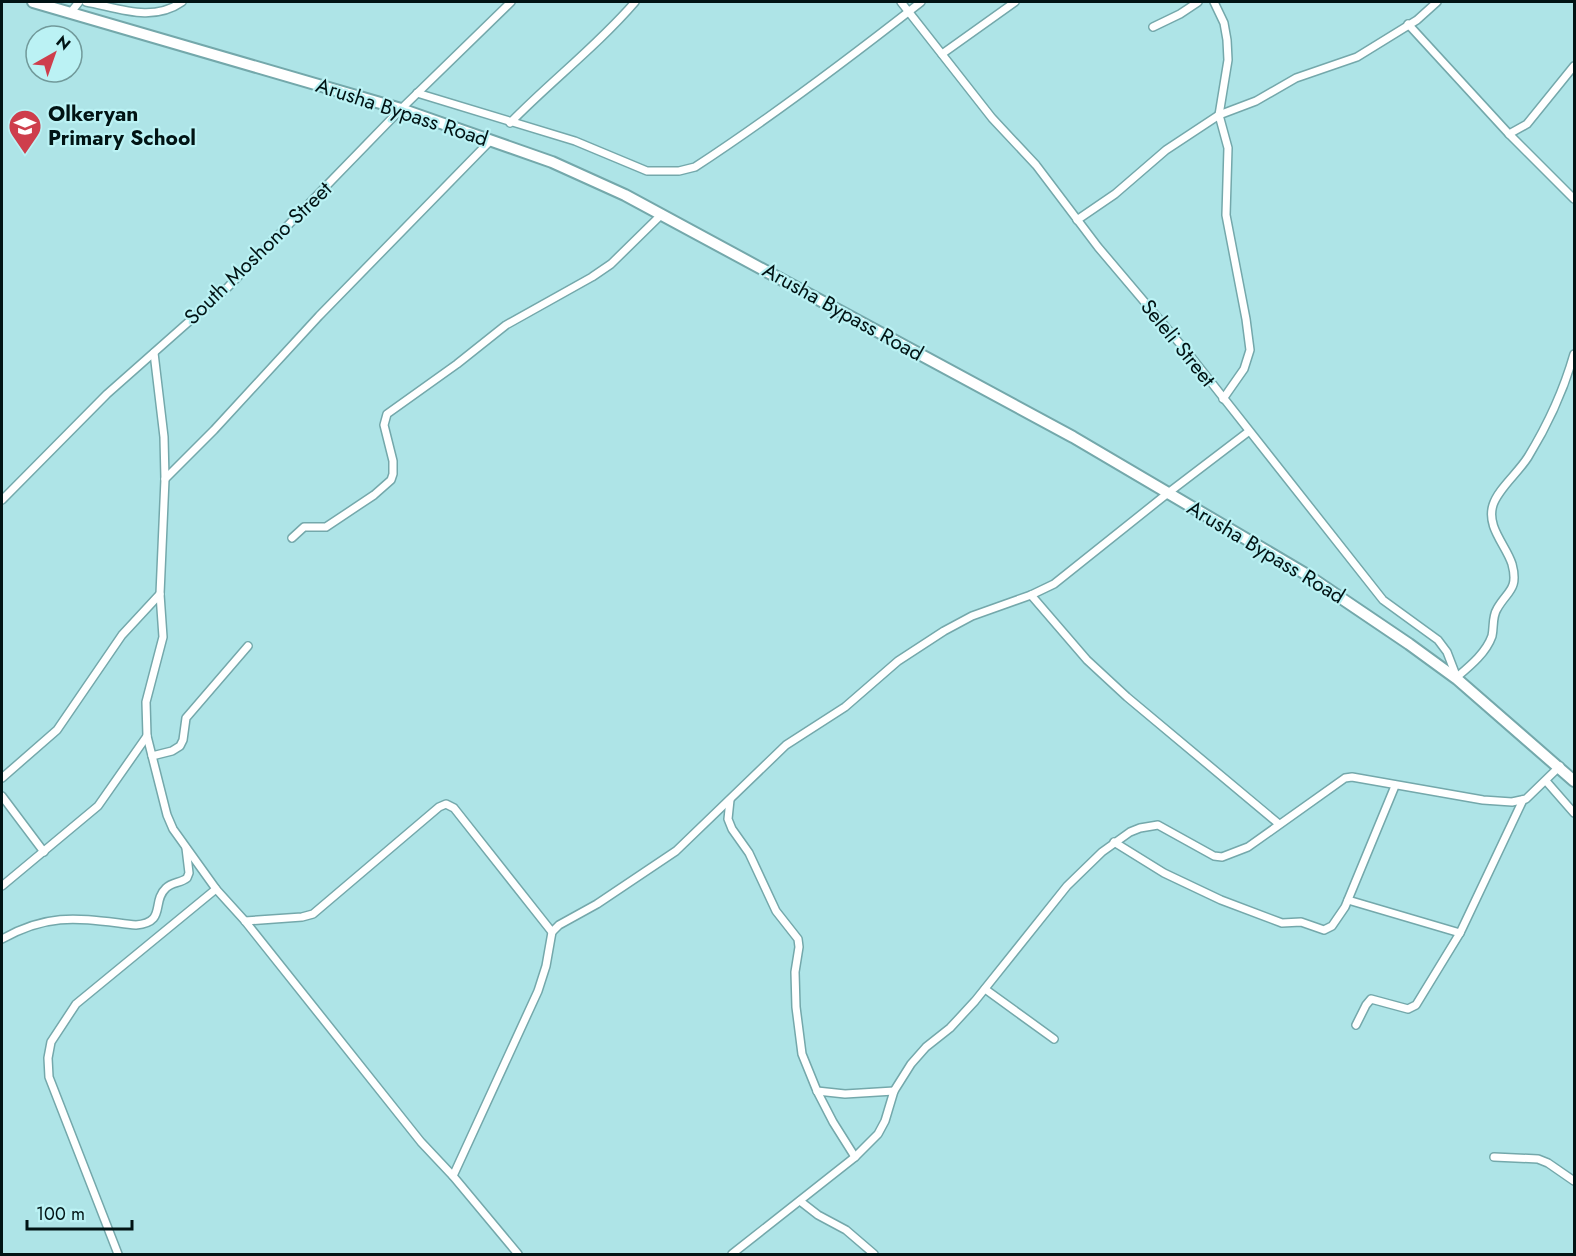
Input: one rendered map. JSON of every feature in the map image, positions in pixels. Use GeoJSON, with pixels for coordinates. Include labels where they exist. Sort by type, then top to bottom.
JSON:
{"type":"FeatureCollection","features":[{"type":"Feature","properties":{"kind":"main road","name":"Arusha Bypass Road"},"geometry":{"type":"LineString","coordinates":[[33,2],[401,109],[590,178],[662,214],[1073,437],[1304,573],[1457,678],[1575,781]]}},
{"type":"Feature","properties":{"kind":"street"},"geometry":{"type":"LineString","coordinates":[[71,12],[79,2]]}},
{"type":"Feature","properties":{"kind":"street"},"geometry":{"type":"LineString","coordinates":[[86,2],[146,14],[168,9],[182,2]]}},
{"type":"Feature","properties":{"kind":"street","name":"South Moshono Street"},"geometry":{"type":"LineString","coordinates":[[2,500],[107,394],[228,287],[401,109],[511,2]]}},
{"type":"Feature","properties":{"kind":"street"},"geometry":{"type":"LineString","coordinates":[[510,123],[606,34],[635,2]]}},
{"type":"Feature","properties":{"kind":"street","name":"Seleli Street"},"geometry":{"type":"LineString","coordinates":[[900,2],[992,118],[1036,165],[1077,220],[1192,358],[1248,432],[1383,600],[1438,640],[1445,649],[1457,678]]}},
{"type":"Feature","properties":{"kind":"street"},"geometry":{"type":"LineString","coordinates":[[417,93],[575,141],[647,171],[688,170],[755,128],[877,38],[921,2]]}},
{"type":"Feature","properties":{"kind":"street"},"geometry":{"type":"LineString","coordinates":[[942,54],[1015,2]]}},
{"type":"Feature","properties":{"kind":"street"},"geometry":{"type":"LineString","coordinates":[[1153,27],[1198,2]]}},
{"type":"Feature","properties":{"kind":"street"},"geometry":{"type":"LineString","coordinates":[[1214,2],[1224,23],[1227,40],[1228,60],[1219,115],[1228,148],[1226,215],[1250,350],[1244,369],[1223,399]]}},
{"type":"Feature","properties":{"kind":"street"},"geometry":{"type":"LineString","coordinates":[[1077,220],[1115,194],[1166,150],[1219,115],[1256,101],[1296,78],[1357,57],[1421,17],[1437,2]]}},
{"type":"Feature","properties":{"kind":"street"},"geometry":{"type":"LineString","coordinates":[[1408,24],[1509,134],[1575,199]]}},
{"type":"Feature","properties":{"kind":"street"},"geometry":{"type":"LineString","coordinates":[[1509,134],[1527,124],[1575,66]]}},
{"type":"Feature","properties":{"kind":"street"},"geometry":{"type":"LineString","coordinates":[[165,479],[490,140]]}},
{"type":"Feature","properties":{"kind":"street"},"geometry":{"type":"LineString","coordinates":[[292,538],[304,527],[326,527],[374,495],[391,480],[393,461],[384,425],[387,414],[457,364],[506,325],[611,264],[662,214]]}},
{"type":"Feature","properties":{"kind":"street"},"geometry":{"type":"LineString","coordinates":[[154,353],[162,415],[165,479],[160,594],[163,637],[146,702],[147,736],[167,815],[173,829],[216,889],[245,921],[421,1142],[453,1176],[518,1254]]}},
{"type":"Feature","properties":{"kind":"street"},"geometry":{"type":"LineString","coordinates":[[1457,678],[1485,649],[1492,634],[1496,611],[1508,596],[1513,585],[1512,564],[1494,527],[1493,505],[1537,442],[1575,354]]}},
{"type":"Feature","properties":{"kind":"street"},"geometry":{"type":"LineString","coordinates":[[453,1176],[538,991],[546,966],[552,932],[566,920],[597,904],[676,851],[786,745],[845,707],[898,661],[972,616],[1031,595],[1054,584],[1248,432]]}},
{"type":"Feature","properties":{"kind":"street"},"geometry":{"type":"LineString","coordinates":[[2,778],[57,730],[122,634],[160,594]]}},
{"type":"Feature","properties":{"kind":"street"},"geometry":{"type":"LineString","coordinates":[[1031,595],[1087,660],[1127,697],[1279,824]]}},
{"type":"Feature","properties":{"kind":"street"},"geometry":{"type":"LineString","coordinates":[[152,756],[172,751],[180,746],[186,718],[248,646]]}},
{"type":"Feature","properties":{"kind":"street"},"geometry":{"type":"LineString","coordinates":[[2,886],[98,806],[147,736]]}},
{"type":"Feature","properties":{"kind":"street"},"geometry":{"type":"LineString","coordinates":[[1356,1025],[1371,999],[1408,1009],[1414,1007],[1460,933],[1523,801],[1560,766]]}},
{"type":"Feature","properties":{"kind":"street"},"geometry":{"type":"LineString","coordinates":[[732,1254],[872,1142],[883,1126],[894,1091],[920,1053],[950,1028],[985,989],[1067,886],[1114,842],[1140,828],[1160,826],[1214,856],[1222,857],[1248,847],[1345,778],[1352,777],[1483,800],[1523,801]]}},
{"type":"Feature","properties":{"kind":"street"},"geometry":{"type":"LineString","coordinates":[[1546,781],[1575,813]]}},
{"type":"Feature","properties":{"kind":"street"},"geometry":{"type":"LineString","coordinates":[[1114,842],[1164,873],[1231,905],[1282,923],[1301,922],[1320,929],[1328,928],[1339,917],[1348,900],[1395,786]]}},
{"type":"Feature","properties":{"kind":"street"},"geometry":{"type":"LineString","coordinates":[[2,796],[44,852]]}},
{"type":"Feature","properties":{"kind":"street"},"geometry":{"type":"LineString","coordinates":[[730,800],[728,819],[732,829],[749,853],[776,911],[799,942],[795,983],[802,1054],[816,1090],[855,1157]]}},
{"type":"Feature","properties":{"kind":"street"},"geometry":{"type":"LineString","coordinates":[[245,921],[302,917],[313,914],[446,804],[454,808],[552,932]]}},
{"type":"Feature","properties":{"kind":"street"},"geometry":{"type":"LineString","coordinates":[[2,939],[26,926],[65,918],[136,925],[147,923],[157,913],[164,890],[171,884],[187,878],[189,873],[186,848]]}},
{"type":"Feature","properties":{"kind":"street"},"geometry":{"type":"LineString","coordinates":[[118,1254],[49,1077],[49,1050],[55,1034],[76,1004],[216,889]]}},
{"type":"Feature","properties":{"kind":"street"},"geometry":{"type":"LineString","coordinates":[[1348,900],[1460,933]]}},
{"type":"Feature","properties":{"kind":"street"},"geometry":{"type":"LineString","coordinates":[[985,989],[1054,1040]]}},
{"type":"Feature","properties":{"kind":"street"},"geometry":{"type":"LineString","coordinates":[[816,1090],[845,1094],[894,1091]]}},
{"type":"Feature","properties":{"kind":"street"},"geometry":{"type":"LineString","coordinates":[[1494,1157],[1538,1159],[1575,1181]]}},
{"type":"Feature","properties":{"kind":"street"},"geometry":{"type":"LineString","coordinates":[[800,1201],[818,1215],[846,1230],[874,1254]]}},
{"type":"Feature","properties":{"kind":"place","name":"Olkeryan Primary School"},"geometry":{"type":"Point","coordinates":[25,155]}}]}
